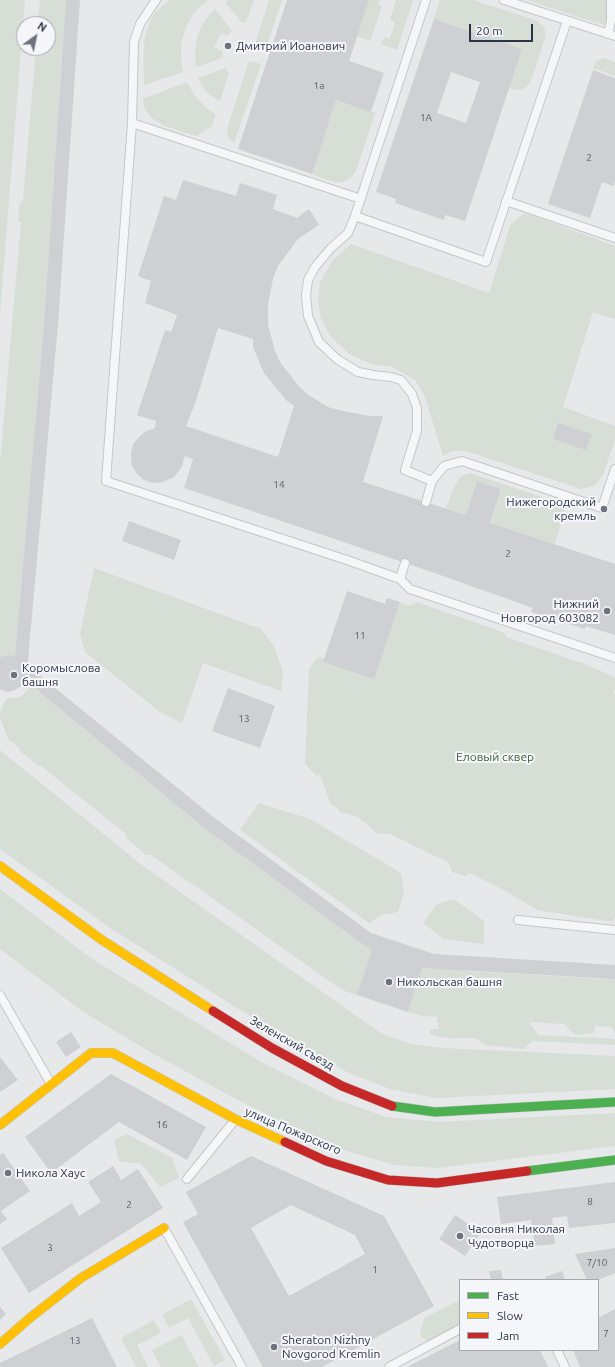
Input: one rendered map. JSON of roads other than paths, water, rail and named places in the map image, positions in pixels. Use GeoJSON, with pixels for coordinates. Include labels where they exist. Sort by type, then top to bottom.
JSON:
{"type":"FeatureCollection","features":[{"type":"Feature","properties":{"kind":"street","name":"Зеленский съезд"},"geometry":{"type":"LineString","coordinates":[[0,866],[102,940],[272,1048],[342,1086],[388,1105],[435,1112],[615,1102]]}},
{"type":"Feature","properties":{"kind":"street","name":"улица Пожарского"},"geometry":{"type":"LineString","coordinates":[[0,1125],[91,1052],[113,1053],[235,1119],[326,1161],[388,1180],[436,1183],[615,1160]]}},
{"type":"Feature","properties":{"kind":"street"},"geometry":{"type":"LineString","coordinates":[[0,1344],[31,1317],[81,1278],[164,1228]]}},
{"type":"Feature","properties":{"kind":"lane"},"geometry":{"type":"LineString","coordinates":[[156,0],[140,24],[134,42],[132,123],[106,481],[347,560],[400,579],[410,589],[615,658]]}},
{"type":"Feature","properties":{"kind":"lane"},"geometry":{"type":"LineString","coordinates":[[426,0],[355,216],[348,233],[331,248],[315,267],[308,280],[306,296],[308,316],[319,342],[337,359],[358,372],[401,380],[412,394],[417,408],[417,431],[405,470],[432,481]]}},
{"type":"Feature","properties":{"kind":"lane"},"geometry":{"type":"LineString","coordinates":[[504,0],[612,35],[611,0]]}},
{"type":"Feature","properties":{"kind":"lane"},"geometry":{"type":"LineString","coordinates":[[355,216],[486,262],[567,21]]}},
{"type":"Feature","properties":{"kind":"lane"},"geometry":{"type":"LineString","coordinates":[[132,123],[361,199]]}},
{"type":"Feature","properties":{"kind":"lane"},"geometry":{"type":"LineString","coordinates":[[506,201],[615,238]]}},
{"type":"Feature","properties":{"kind":"lane"},"geometry":{"type":"LineString","coordinates":[[426,502],[432,481],[444,466],[462,461],[602,508],[615,469]]}},
{"type":"Feature","properties":{"kind":"lane"},"geometry":{"type":"LineString","coordinates":[[400,579],[405,563]]}},
{"type":"Feature","properties":{"kind":"lane"},"geometry":{"type":"LineString","coordinates":[[518,920],[615,930]]}},
{"type":"Feature","properties":{"kind":"lane"},"geometry":{"type":"LineString","coordinates":[[0,995],[51,1085]]}},
{"type":"Feature","properties":{"kind":"lane"},"geometry":{"type":"LineString","coordinates":[[187,1179],[235,1119]]}},
{"type":"Feature","properties":{"kind":"lane"},"geometry":{"type":"LineString","coordinates":[[164,1228],[242,1367]]}},
{"type":"Feature","properties":{"kind":"lane"},"geometry":{"type":"LineString","coordinates":[[389,1367],[459,1330]]}},
{"type":"Feature","properties":{"kind":"lane"},"geometry":{"type":"LineString","coordinates":[[557,1351],[565,1367]]}},
{"type":"Feature","properties":{"kind":"place","name":"Дмитрий Иоанович"},"geometry":{"type":"Point","coordinates":[228,46]}},
{"type":"Feature","properties":{"kind":"place","name":"Нижегородский кремль"},"geometry":{"type":"Point","coordinates":[604,509]}},
{"type":"Feature","properties":{"kind":"place","name":"Нижний Новгород 603082"},"geometry":{"type":"Point","coordinates":[607,611]}},
{"type":"Feature","properties":{"kind":"place","name":"Коромыслова башня"},"geometry":{"type":"Point","coordinates":[14,675]}},
{"type":"Feature","properties":{"kind":"place","name":"Никольская башня"},"geometry":{"type":"Point","coordinates":[389,982]}},
{"type":"Feature","properties":{"kind":"place","name":"Никола Хаус"},"geometry":{"type":"Point","coordinates":[8,1173]}},
{"type":"Feature","properties":{"kind":"place","name":"Часовня Николая Чудотворца"},"geometry":{"type":"Point","coordinates":[460,1236]}},
{"type":"Feature","properties":{"kind":"place","name":"Sheraton Nizhny Novgorod Kremlin"},"geometry":{"type":"Point","coordinates":[274,1347]}},
{"type":"Feature","properties":{"kind":"park label","name":"Еловый сквер"},"geometry":{"type":"Point","coordinates":[495,757]}}]}
